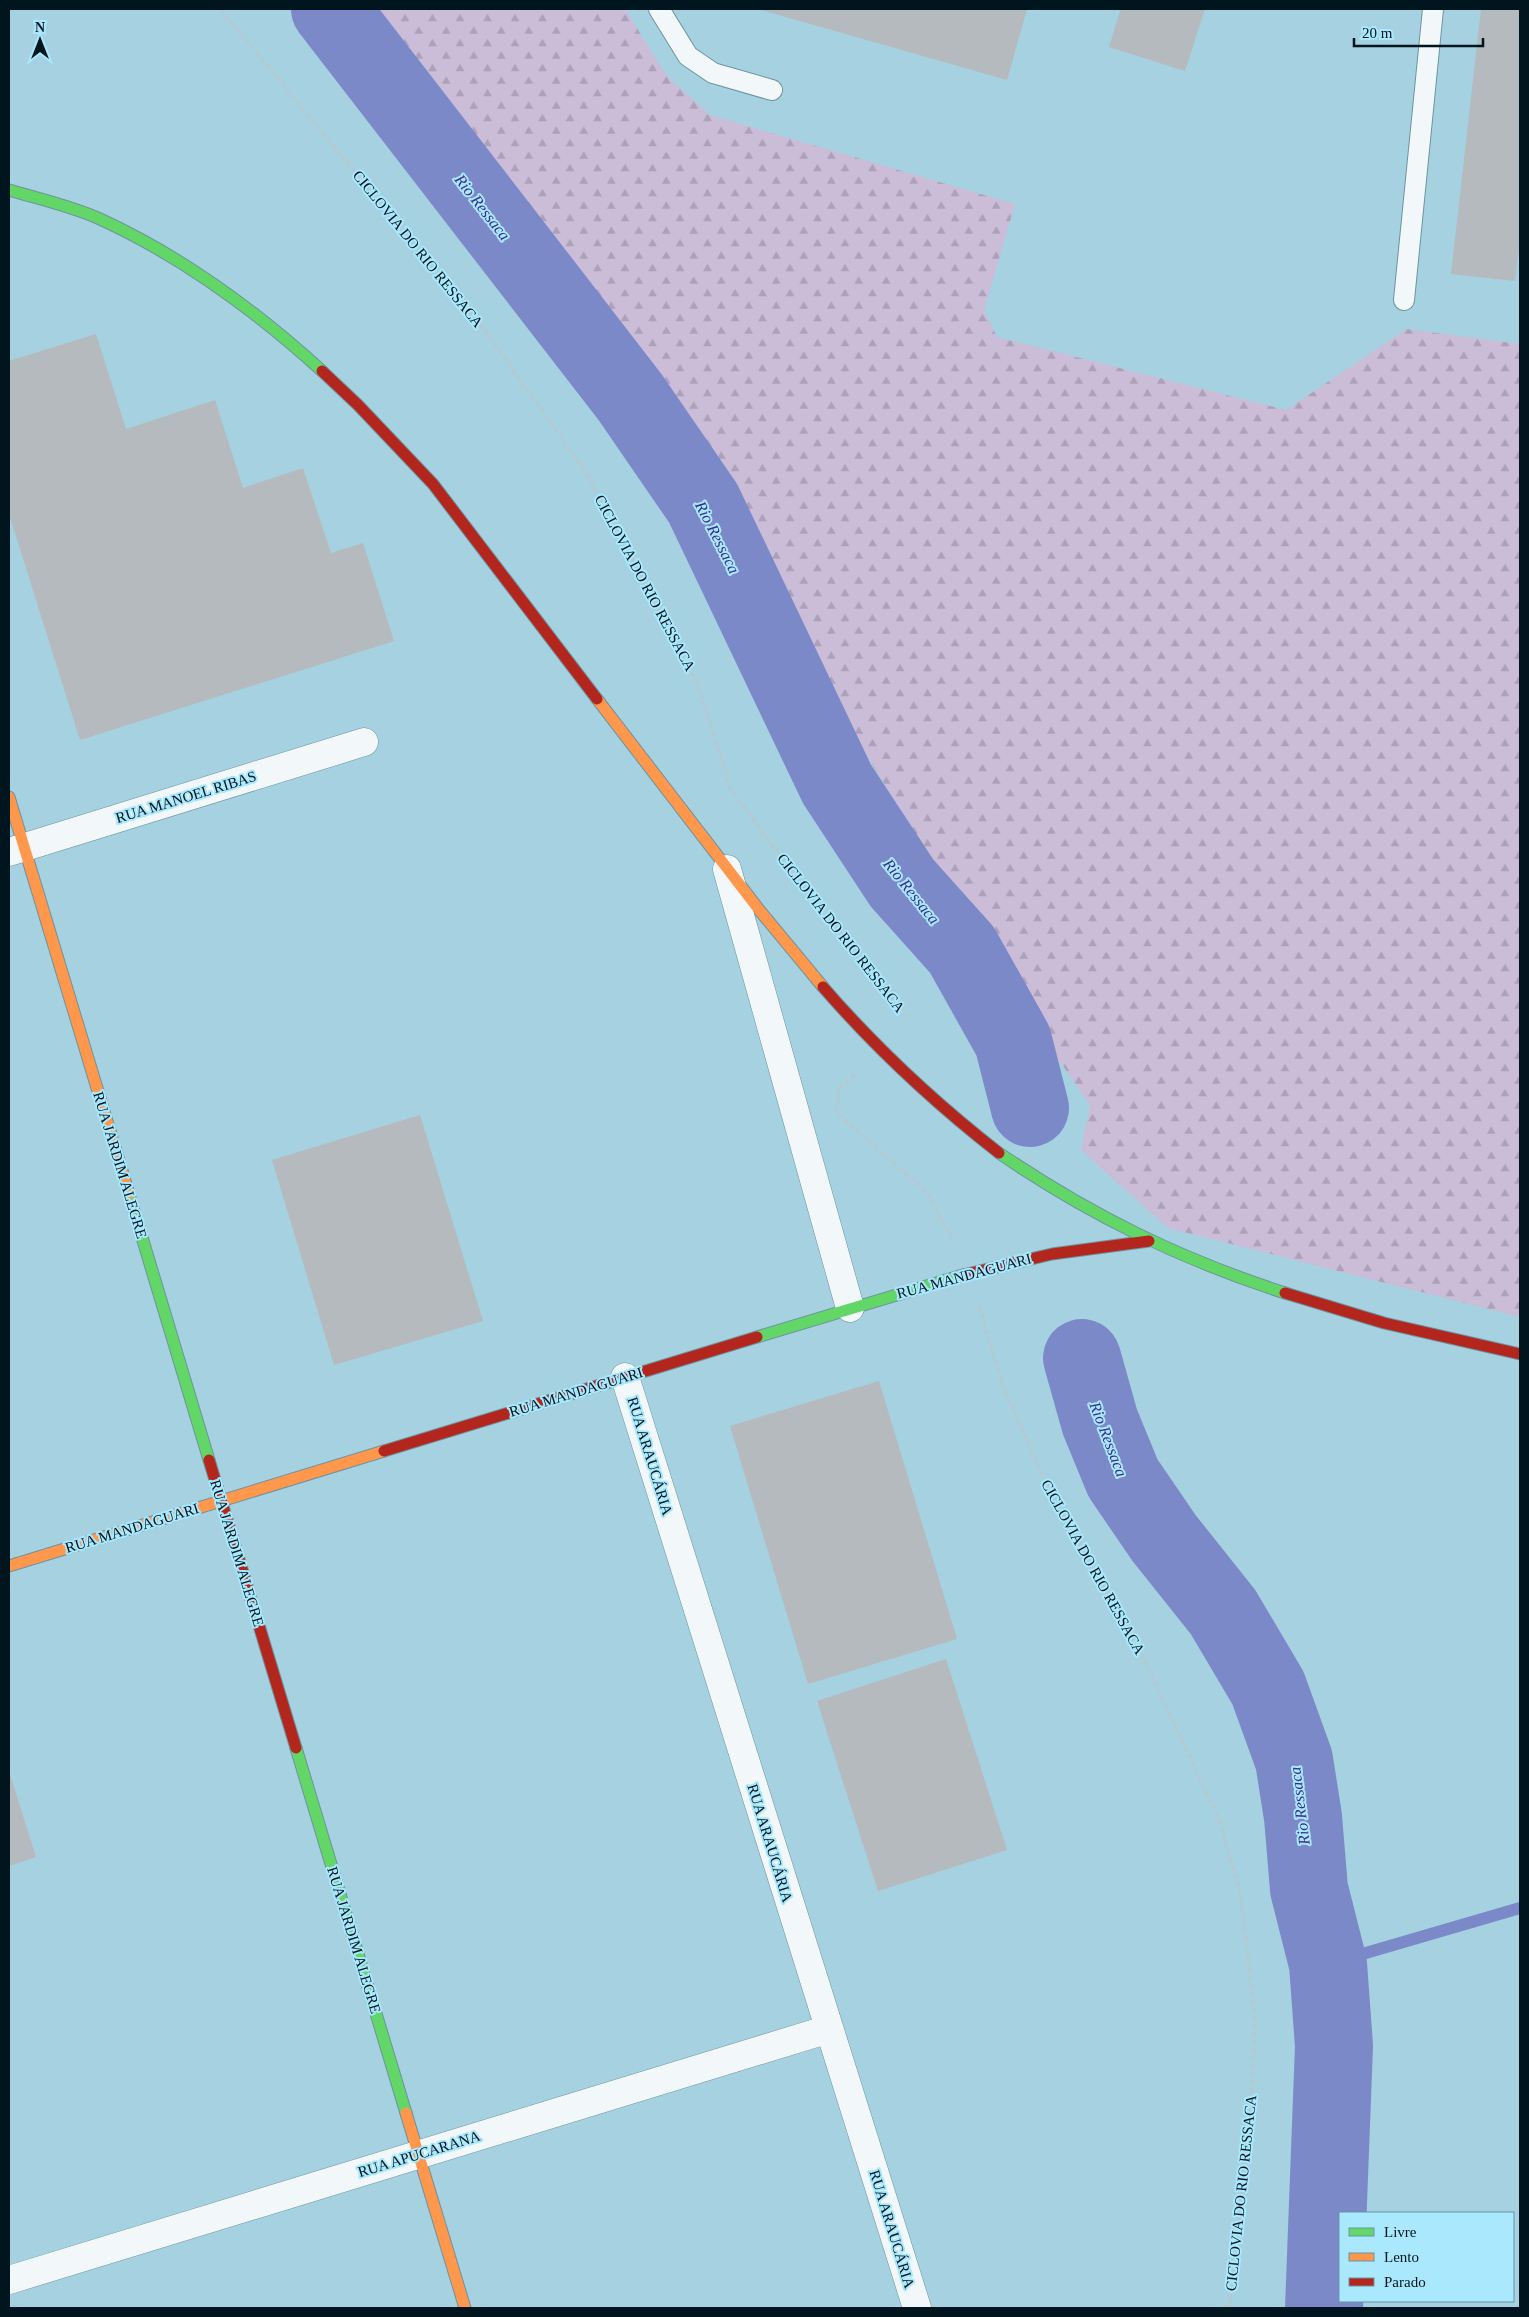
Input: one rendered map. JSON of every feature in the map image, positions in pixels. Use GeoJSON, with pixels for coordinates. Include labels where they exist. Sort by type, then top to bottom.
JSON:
{"type":"FeatureCollection","features":[{"type":"Feature","properties":{"kind":"street"},"geometry":{"type":"LineString","coordinates":[[9,190],[94,217],[172,257],[260,317],[343,388],[431,482],[726,869],[834,1000],[932,1098],[994,1150],[1093,1214],[1149,1241],[1242,1278],[1336,1308],[1448,1340],[1520,1354]]}},
{"type":"Feature","properties":{"kind":"street","name":"RUA MANOEL RIBAS"},"geometry":{"type":"LineString","coordinates":[[16,849],[364,742]]}},
{"type":"Feature","properties":{"kind":"street","name":"RUA JARDIM ALEGRE"},"geometry":{"type":"LineString","coordinates":[[9,797],[16,849],[221,1501],[465,2308]]}},
{"type":"Feature","properties":{"kind":"street"},"geometry":{"type":"LineString","coordinates":[[726,869],[850,1308]]}},
{"type":"Feature","properties":{"kind":"street","name":"RUA MANDAGUARI"},"geometry":{"type":"LineString","coordinates":[[9,1566],[850,1308],[969,1274],[1021,1260],[1082,1249],[1149,1241]]}},
{"type":"Feature","properties":{"kind":"street","name":"RUA ARAUCÁRIA"},"geometry":{"type":"LineString","coordinates":[[625,1377],[916,2308]]}},
{"type":"Feature","properties":{"kind":"street","name":"RUA APUCARANA"},"geometry":{"type":"LineString","coordinates":[[9,2280],[828,2029]]}},
{"type":"Feature","properties":{"kind":"lane"},"geometry":{"type":"LineString","coordinates":[[659,9],[688,56],[713,73],[772,90]]}},
{"type":"Feature","properties":{"kind":"lane"},"geometry":{"type":"LineString","coordinates":[[1404,300],[1434,9]]}},
{"type":"Feature","properties":{"kind":"path","name":"CICLOVIA DO RIO RESSACA"},"geometry":{"type":"LineString","coordinates":[[221,9],[488,335],[588,475],[698,683],[730,787],[771,844],[907,1016],[893,1029],[885,1052],[839,1088],[836,1112],[928,1193],[969,1274],[1004,1389],[1053,1498],[1133,1635],[1219,1820],[1241,1895],[1255,2017],[1250,2138],[1229,2308]]}},
{"type":"Feature","properties":{"kind":"green space"},"geometry":{"type":"Polygon","coordinates":[[[356,9],[625,9],[666,75],[710,115],[1015,204],[984,310],[997,337],[1286,410],[1407,329],[1520,344],[1520,1317],[1168,1228],[1081,1150],[1090,1105],[1011,991],[785,622],[677,418],[356,9]]]}},
{"type":"Feature","properties":{"kind":"building"},"geometry":{"type":"Polygon","coordinates":[[[758,9],[1027,9],[1007,80],[758,9]]]}},
{"type":"Feature","properties":{"kind":"building"},"geometry":{"type":"Polygon","coordinates":[[[1121,9],[1205,9],[1185,71],[1109,47],[1121,9]]]}},
{"type":"Feature","properties":{"kind":"building"},"geometry":{"type":"Polygon","coordinates":[[[1481,9],[1520,9],[1520,240],[1515,281],[1451,274],[1481,9]]]}},
{"type":"Feature","properties":{"kind":"building"},"geometry":{"type":"Polygon","coordinates":[[[96,334],[126,429],[215,400],[243,488],[303,468],[331,553],[363,543],[394,641],[80,740],[9,514],[9,361],[96,334]]]}},
{"type":"Feature","properties":{"kind":"building"},"geometry":{"type":"Polygon","coordinates":[[[420,1115],[483,1321],[334,1365],[272,1160],[420,1115]]]}},
{"type":"Feature","properties":{"kind":"building"},"geometry":{"type":"Polygon","coordinates":[[[879,1381],[957,1639],[808,1684],[730,1426],[879,1381]]]}},
{"type":"Feature","properties":{"kind":"building"},"geometry":{"type":"Polygon","coordinates":[[[946,1659],[1007,1850],[878,1891],[817,1701],[946,1659]]]}},
{"type":"Feature","properties":{"kind":"building"},"geometry":{"type":"Polygon","coordinates":[[[9,1771],[36,1857],[9,1866],[9,1771]]]}},
{"type":"Feature","properties":{"kind":"waterway","name":"Rio Ressaca"},"geometry":{"type":"LineString","coordinates":[[330,9],[630,397],[703,503],[837,784],[902,883],[962,950],[1013,1041],[1030,1108]]}},
{"type":"Feature","properties":{"kind":"waterway","name":"Rio Ressaca"},"geometry":{"type":"LineString","coordinates":[[1082,1358],[1100,1422],[1123,1478],[1164,1538],[1223,1612],[1268,1688],[1294,1760],[1303,1817],[1309,1889],[1328,1964],[1334,2046],[1324,2308]]}},
{"type":"Feature","properties":{"kind":"waterway"},"geometry":{"type":"LineString","coordinates":[[1328,1964],[1520,1908]]}},
{"type":"Feature","properties":{"kind":"traffic: fast"},"geometry":{"type":"LineString","coordinates":[[9,190],[89,214],[160,250],[217,286],[244,306],[322,371]]}},
{"type":"Feature","properties":{"kind":"traffic: fast"},"geometry":{"type":"LineString","coordinates":[[999,1153],[1067,1196],[1137,1234],[1209,1266],[1285,1293]]}},
{"type":"Feature","properties":{"kind":"traffic: fast"},"geometry":{"type":"LineString","coordinates":[[129,1194],[209,1460]]}},
{"type":"Feature","properties":{"kind":"traffic: fast"},"geometry":{"type":"LineString","coordinates":[[757,1337],[963,1275]]}},
{"type":"Feature","properties":{"kind":"traffic: fast"},"geometry":{"type":"LineString","coordinates":[[296,1748],[406,2113]]}},
{"type":"Feature","properties":{"kind":"traffic: slow"},"geometry":{"type":"LineString","coordinates":[[597,699],[760,911],[823,987]]}},
{"type":"Feature","properties":{"kind":"traffic: slow"},"geometry":{"type":"LineString","coordinates":[[9,797],[129,1194]]}},
{"type":"Feature","properties":{"kind":"traffic: slow"},"geometry":{"type":"LineString","coordinates":[[9,1566],[384,1451]]}},
{"type":"Feature","properties":{"kind":"traffic: slow"},"geometry":{"type":"LineString","coordinates":[[406,2113],[465,2308]]}},
{"type":"Feature","properties":{"kind":"traffic: jam"},"geometry":{"type":"LineString","coordinates":[[322,371],[358,405],[433,484],[597,699]]}},
{"type":"Feature","properties":{"kind":"traffic: jam"},"geometry":{"type":"LineString","coordinates":[[823,987],[864,1032],[907,1074],[952,1115],[999,1153]]}},
{"type":"Feature","properties":{"kind":"traffic: jam"},"geometry":{"type":"LineString","coordinates":[[963,1275],[1052,1254],[1149,1241]]}},
{"type":"Feature","properties":{"kind":"traffic: jam"},"geometry":{"type":"LineString","coordinates":[[1285,1293],[1384,1323],[1520,1354]]}},
{"type":"Feature","properties":{"kind":"traffic: jam"},"geometry":{"type":"LineString","coordinates":[[384,1451],[757,1337]]}},
{"type":"Feature","properties":{"kind":"traffic: jam"},"geometry":{"type":"LineString","coordinates":[[209,1460],[296,1748]]}}]}
